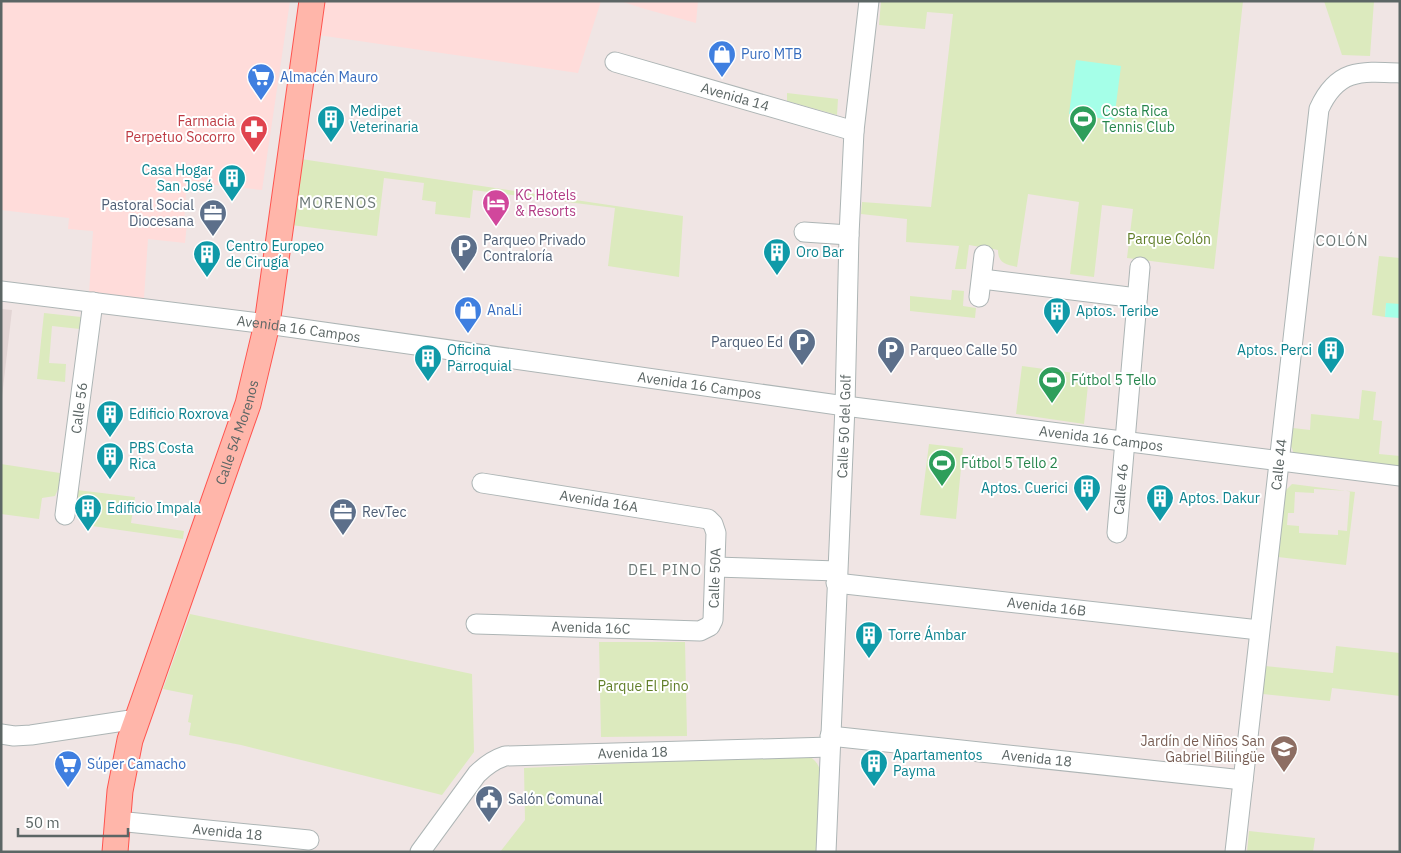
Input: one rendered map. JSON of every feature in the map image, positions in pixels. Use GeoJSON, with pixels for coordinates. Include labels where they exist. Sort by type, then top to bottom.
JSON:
{"type":"FeatureCollection","features":[{"type":"Feature","properties":{"kind":"main road","name":"Calle 54 Morenos"},"geometry":{"type":"LineString","coordinates":[[115,852],[124,764],[137,719],[248,404],[267,324],[312,1]]}},
{"type":"Feature","properties":{"kind":"street","name":"Calle 50 del Golf"},"geometry":{"type":"LineString","coordinates":[[826,852],[845,406],[849,235],[854,131],[868,1]]}},
{"type":"Feature","properties":{"kind":"street","name":"Avenida 14"},"geometry":{"type":"LineString","coordinates":[[615,62],[854,131]]}},
{"type":"Feature","properties":{"kind":"street","name":"Calle 44"},"geometry":{"type":"LineString","coordinates":[[1234,852],[1319,109],[1326,95],[1336,83],[1351,75],[1370,72],[1400,73]]}},
{"type":"Feature","properties":{"kind":"street"},"geometry":{"type":"LineString","coordinates":[[804,232],[849,235]]}},
{"type":"Feature","properties":{"kind":"street"},"geometry":{"type":"LineString","coordinates":[[984,255],[980,288],[1137,298]]}},
{"type":"Feature","properties":{"kind":"street","name":"Calle 46"},"geometry":{"type":"LineString","coordinates":[[1118,532],[1124,440],[1140,267]]}},
{"type":"Feature","properties":{"kind":"street","name":"Avenida 16 Campos"},"geometry":{"type":"LineString","coordinates":[[1,290],[267,324],[845,406],[1400,476]]}},
{"type":"Feature","properties":{"kind":"street","name":"Calle 56"},"geometry":{"type":"LineString","coordinates":[[65,515],[93,302]]}},
{"type":"Feature","properties":{"kind":"street","name":"Avenida 16A"},"geometry":{"type":"LineString","coordinates":[[482,483],[702,517],[713,524]]}},
{"type":"Feature","properties":{"kind":"street","name":"Calle 50A"},"geometry":{"type":"LineString","coordinates":[[706,630],[713,620],[716,532],[713,524]]}},
{"type":"Feature","properties":{"kind":"street","name":"Avenida 16B"},"geometry":{"type":"LineString","coordinates":[[715,568],[837,577],[1259,630]]}},
{"type":"Feature","properties":{"kind":"street","name":"Avenida 16C"},"geometry":{"type":"LineString","coordinates":[[476,624],[706,630]]}},
{"type":"Feature","properties":{"kind":"street"},"geometry":{"type":"LineString","coordinates":[[1,734],[14,736],[31,735],[137,719]]}},
{"type":"Feature","properties":{"kind":"street","name":"Avenida 18"},"geometry":{"type":"LineString","coordinates":[[420,852],[477,774],[486,765],[495,759],[519,754],[830,741],[1243,780]]}},
{"type":"Feature","properties":{"kind":"street","name":"Avenida 18"},"geometry":{"type":"LineString","coordinates":[[117,821],[309,840]]}},
{"type":"Feature","properties":{"kind":"shaded area"},"geometry":{"type":"Polygon","coordinates":[[[1,1],[290,1],[262,190],[187,182],[184,222],[187,223],[185,243],[148,239],[144,298],[89,293],[93,231],[68,229],[69,218],[1,210],[1,1]]]}},
{"type":"Feature","properties":{"kind":"shaded area"},"geometry":{"type":"Polygon","coordinates":[[[324,1],[601,1],[578,73],[318,35],[324,1]]]}},
{"type":"Feature","properties":{"kind":"shaded area"},"geometry":{"type":"Polygon","coordinates":[[[620,1],[698,1],[696,23],[645,9],[620,1]]]}},
{"type":"Feature","properties":{"kind":"shaded area"},"geometry":{"type":"Polygon","coordinates":[[[1076,60],[1121,66],[1114,120],[1069,114],[1076,60]]]}},
{"type":"Feature","properties":{"kind":"shaded area"},"geometry":{"type":"Polygon","coordinates":[[[1386,303],[1400,304],[1400,318],[1385,317],[1386,303]]]}},
{"type":"Feature","properties":{"kind":"shaded area"},"geometry":{"type":"Polygon","coordinates":[[[1,309],[12,310],[1,406],[1,309]]]}},
{"type":"Feature","properties":{"kind":"green space","name":"Costa Rica Tennis Club"},"geometry":{"type":"Polygon","coordinates":[[[881,1],[1243,1],[1214,269],[1127,258],[1133,209],[1102,205],[1094,277],[1070,274],[1079,202],[1028,194],[1017,267],[1003,262],[999,258],[998,250],[969,245],[966,269],[955,269],[959,246],[906,242],[907,219],[861,214],[862,202],[931,207],[953,14],[927,12],[925,29],[879,25],[881,1]]]}},
{"type":"Feature","properties":{"kind":"green space"},"geometry":{"type":"Polygon","coordinates":[[[1324,1],[1374,1],[1370,56],[1342,55],[1324,1]]]}},
{"type":"Feature","properties":{"kind":"green space"},"geometry":{"type":"Polygon","coordinates":[[[787,93],[838,99],[837,115],[787,101],[787,93]]]}},
{"type":"Feature","properties":{"kind":"green space"},"geometry":{"type":"Polygon","coordinates":[[[301,159],[683,216],[679,277],[608,266],[615,208],[473,190],[470,218],[435,214],[436,202],[422,200],[424,183],[384,178],[377,236],[291,225],[301,159]]]}},
{"type":"Feature","properties":{"kind":"green space"},"geometry":{"type":"Polygon","coordinates":[[[1379,256],[1400,258],[1400,304],[1386,304],[1385,317],[1372,315],[1379,256]]]}},
{"type":"Feature","properties":{"kind":"green space"},"geometry":{"type":"Polygon","coordinates":[[[952,290],[964,291],[963,306],[976,308],[975,318],[910,311],[910,296],[951,300],[952,290]]]}},
{"type":"Feature","properties":{"kind":"green space"},"geometry":{"type":"Polygon","coordinates":[[[44,313],[81,317],[80,329],[52,326],[49,363],[66,364],[65,382],[37,379],[44,313]]]}},
{"type":"Feature","properties":{"kind":"green space","name":"Fútbol 5 Tello"},"geometry":{"type":"Polygon","coordinates":[[[1022,366],[1089,375],[1084,424],[1016,414],[1022,366]]]}},
{"type":"Feature","properties":{"kind":"green space"},"geometry":{"type":"Polygon","coordinates":[[[1362,390],[1376,392],[1373,420],[1382,421],[1379,454],[1400,456],[1400,468],[1294,454],[1291,446],[1293,428],[1310,430],[1311,414],[1359,419],[1362,390]]]}},
{"type":"Feature","properties":{"kind":"green space","name":"Fútbol 5 Tello 2"},"geometry":{"type":"Polygon","coordinates":[[[929,444],[963,448],[956,519],[920,515],[929,444]]]}},
{"type":"Feature","properties":{"kind":"green space"},"geometry":{"type":"Polygon","coordinates":[[[1,464],[60,473],[59,487],[55,496],[42,498],[39,519],[1,514],[1,464]]]}},
{"type":"Feature","properties":{"kind":"green space"},"geometry":{"type":"Polygon","coordinates":[[[1292,484],[1345,491],[1314,489],[1314,493],[1295,492],[1294,513],[1288,513],[1287,525],[1299,526],[1299,533],[1338,535],[1338,530],[1347,531],[1350,491],[1355,492],[1346,565],[1278,557],[1286,490],[1292,484]]]}},
{"type":"Feature","properties":{"kind":"green space"},"geometry":{"type":"Polygon","coordinates":[[[77,490],[135,497],[131,523],[184,531],[183,539],[85,525],[87,509],[78,500],[77,490]]]}},
{"type":"Feature","properties":{"kind":"green space"},"geometry":{"type":"Polygon","coordinates":[[[190,614],[472,674],[474,752],[442,795],[241,745],[189,735],[191,723],[188,722],[193,695],[163,689],[190,614]]]}},
{"type":"Feature","properties":{"kind":"green space","name":"Parque El Pino"},"geometry":{"type":"Polygon","coordinates":[[[599,642],[685,642],[687,736],[601,737],[599,642]]]}},
{"type":"Feature","properties":{"kind":"green space"},"geometry":{"type":"Polygon","coordinates":[[[1336,646],[1400,653],[1400,696],[1332,688],[1330,701],[1263,694],[1265,666],[1333,673],[1336,646]]]}},
{"type":"Feature","properties":{"kind":"green space"},"geometry":{"type":"Polygon","coordinates":[[[805,755],[818,764],[820,770],[817,852],[500,852],[525,820],[524,768],[805,755]]]}},
{"type":"Feature","properties":{"kind":"green space"},"geometry":{"type":"Polygon","coordinates":[[[1249,831],[1315,838],[1313,852],[1247,852],[1249,831]]]}},
{"type":"Feature","properties":{"kind":"place","name":"Puro MTB"},"geometry":{"type":"Point","coordinates":[722,78]}},
{"type":"Feature","properties":{"kind":"place","name":"Almacén Mauro"},"geometry":{"type":"Point","coordinates":[261,101]}},
{"type":"Feature","properties":{"kind":"place","name":"Medipet Veterinaria"},"geometry":{"type":"Point","coordinates":[331,143]}},
{"type":"Feature","properties":{"kind":"place","name":"Costa Rica Tennis Club"},"geometry":{"type":"Point","coordinates":[1083,143]}},
{"type":"Feature","properties":{"kind":"place","name":"Farmacia Perpetuo Socorro"},"geometry":{"type":"Point","coordinates":[254,153]}},
{"type":"Feature","properties":{"kind":"place","name":"Casa Hogar San José"},"geometry":{"type":"Point","coordinates":[232,202]}},
{"type":"Feature","properties":{"kind":"place","name":"KC Hotels & Resorts"},"geometry":{"type":"Point","coordinates":[496,227]}},
{"type":"Feature","properties":{"kind":"place","name":"Pastoral Social Diocesana"},"geometry":{"type":"Point","coordinates":[213,237]}},
{"type":"Feature","properties":{"kind":"place","name":"Parqueo Privado Contraloría"},"geometry":{"type":"Point","coordinates":[464,272]}},
{"type":"Feature","properties":{"kind":"place","name":"Oro Bar"},"geometry":{"type":"Point","coordinates":[777,276]}},
{"type":"Feature","properties":{"kind":"place","name":"Centro Europeo de Cirugía"},"geometry":{"type":"Point","coordinates":[207,278]}},
{"type":"Feature","properties":{"kind":"place","name":"AnaLi"},"geometry":{"type":"Point","coordinates":[468,334]}},
{"type":"Feature","properties":{"kind":"place","name":"Aptos. Teribe"},"geometry":{"type":"Point","coordinates":[1057,335]}},
{"type":"Feature","properties":{"kind":"place","name":"Parqueo Ed"},"geometry":{"type":"Point","coordinates":[802,366]}},
{"type":"Feature","properties":{"kind":"place","name":"Parqueo Calle 50"},"geometry":{"type":"Point","coordinates":[891,374]}},
{"type":"Feature","properties":{"kind":"place","name":"Aptos. Perci"},"geometry":{"type":"Point","coordinates":[1331,374]}},
{"type":"Feature","properties":{"kind":"place","name":"Oficina Parroquial"},"geometry":{"type":"Point","coordinates":[428,382]}},
{"type":"Feature","properties":{"kind":"place","name":"Fútbol 5 Tello"},"geometry":{"type":"Point","coordinates":[1052,404]}},
{"type":"Feature","properties":{"kind":"place","name":"Edificio Roxrova"},"geometry":{"type":"Point","coordinates":[110,438]}},
{"type":"Feature","properties":{"kind":"place","name":"PBS Costa Rica"},"geometry":{"type":"Point","coordinates":[110,480]}},
{"type":"Feature","properties":{"kind":"place","name":"Fútbol 5 Tello 2"},"geometry":{"type":"Point","coordinates":[942,487]}},
{"type":"Feature","properties":{"kind":"place","name":"Aptos. Cuerici"},"geometry":{"type":"Point","coordinates":[1087,512]}},
{"type":"Feature","properties":{"kind":"place","name":"Aptos. Dakur"},"geometry":{"type":"Point","coordinates":[1160,522]}},
{"type":"Feature","properties":{"kind":"place","name":"Edificio Impala"},"geometry":{"type":"Point","coordinates":[88,532]}},
{"type":"Feature","properties":{"kind":"place","name":"RevTec"},"geometry":{"type":"Point","coordinates":[343,536]}},
{"type":"Feature","properties":{"kind":"place","name":"Torre Ámbar"},"geometry":{"type":"Point","coordinates":[869,659]}},
{"type":"Feature","properties":{"kind":"place","name":"Jardín de Niños San Gabriel Bilingüe"},"geometry":{"type":"Point","coordinates":[1284,773]}},
{"type":"Feature","properties":{"kind":"place","name":"Apartamentos Payma"},"geometry":{"type":"Point","coordinates":[874,787]}},
{"type":"Feature","properties":{"kind":"place","name":"Súper Camacho"},"geometry":{"type":"Point","coordinates":[68,788]}},
{"type":"Feature","properties":{"kind":"place","name":"Salón Comunal"},"geometry":{"type":"Point","coordinates":[489,823]}},
{"type":"Feature","properties":{"kind":"district","name":"MORENOS"},"geometry":{"type":"Point","coordinates":[338,202]}},
{"type":"Feature","properties":{"kind":"district","name":"COLÓN"},"geometry":{"type":"Point","coordinates":[1342,240]}},
{"type":"Feature","properties":{"kind":"district","name":"DEL PINO"},"geometry":{"type":"Point","coordinates":[665,569]}},
{"type":"Feature","properties":{"kind":"park label","name":"Parque Colón"},"geometry":{"type":"Point","coordinates":[1169,239]}}]}
